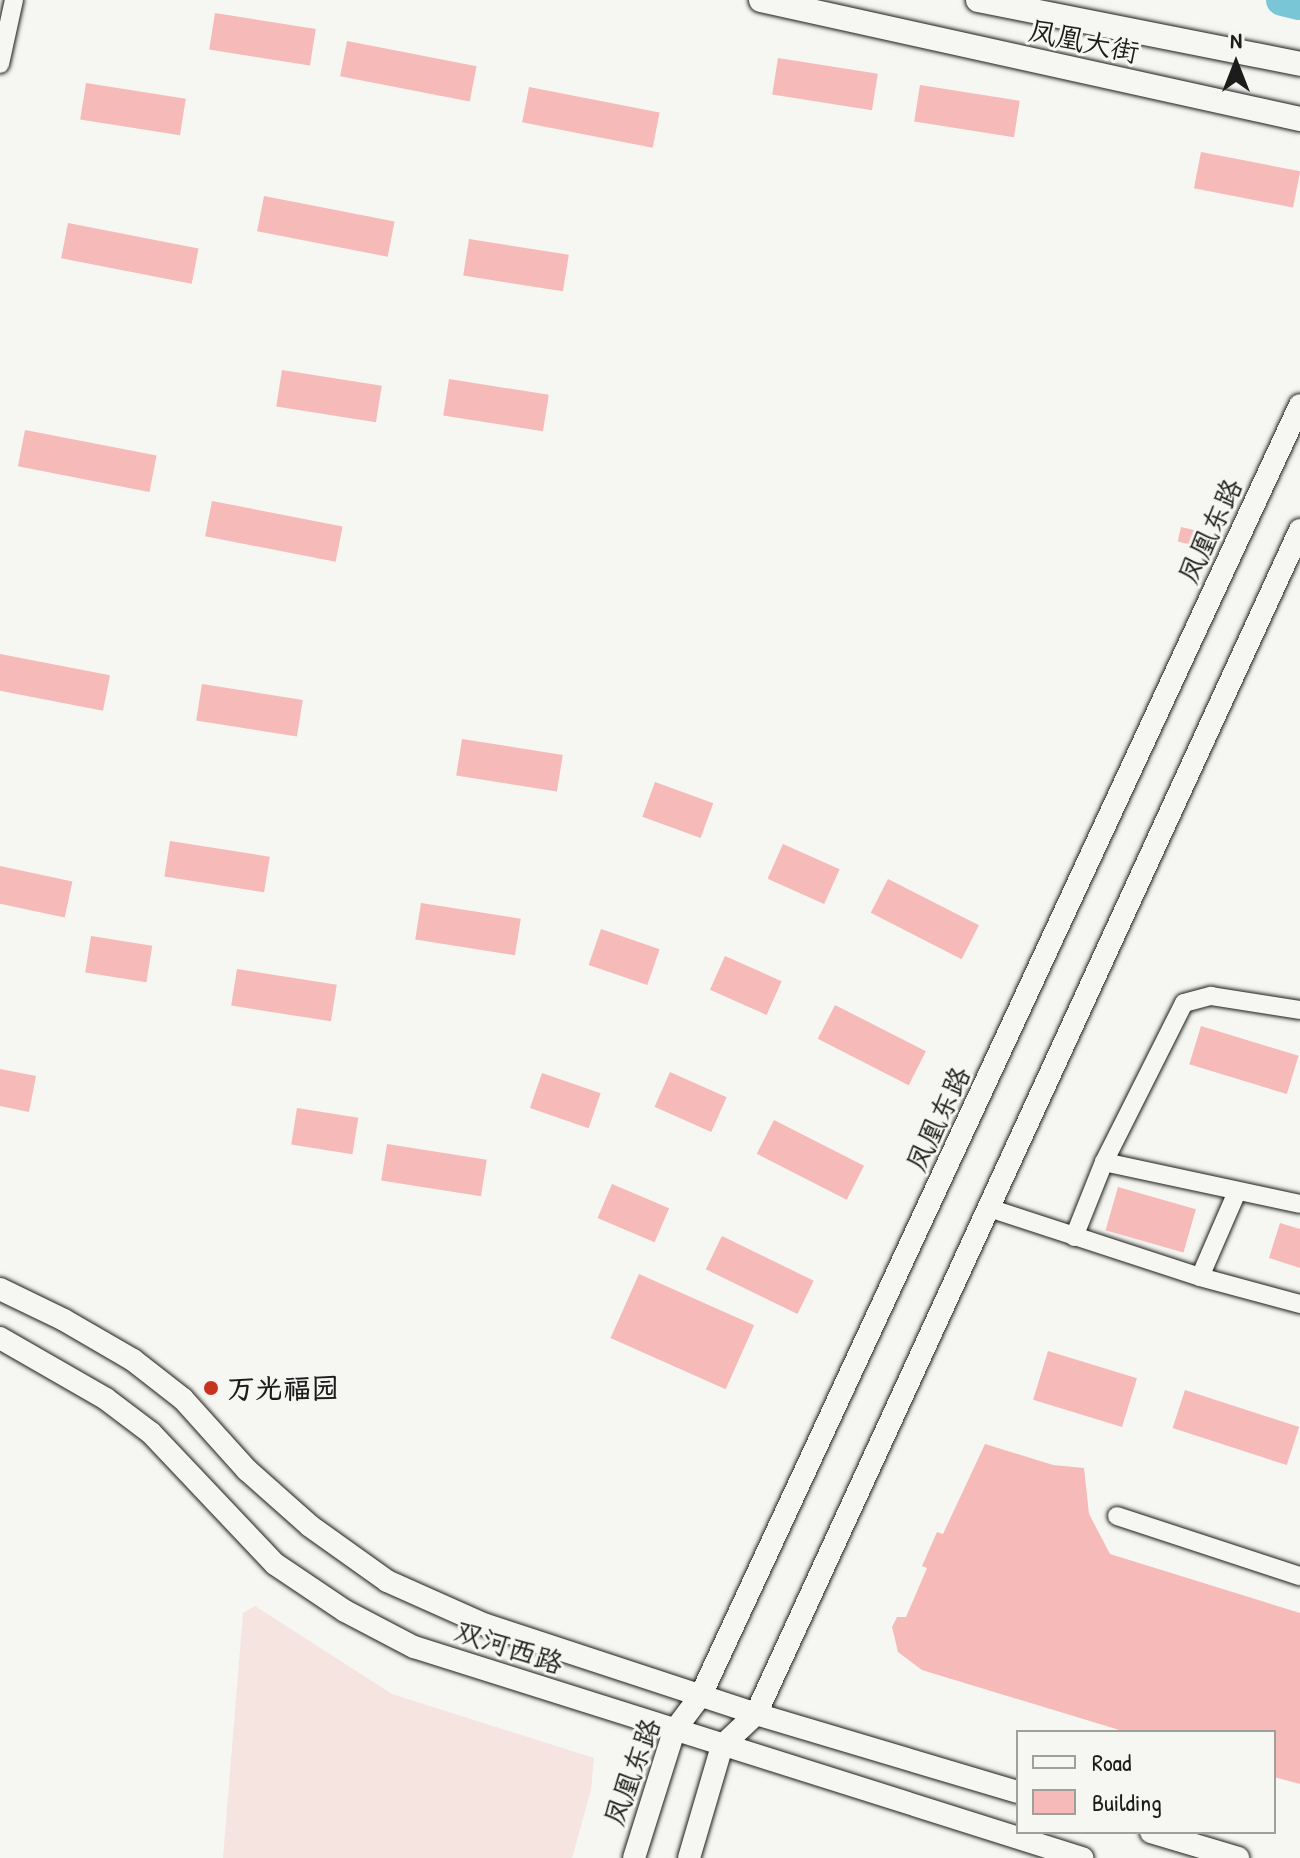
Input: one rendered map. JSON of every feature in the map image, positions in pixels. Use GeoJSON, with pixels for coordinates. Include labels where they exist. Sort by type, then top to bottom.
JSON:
{"type":"FeatureCollection","features":[{"type":"Feature","properties":{"kind":"main road","name":"凤凰大街"},"geometry":{"type":"LineString","coordinates":[[761,0],[1300,119]]}},
{"type":"Feature","properties":{"kind":"main road","name":"凤凰大街"},"geometry":{"type":"LineString","coordinates":[[978,0],[1300,64]]}},
{"type":"Feature","properties":{"kind":"street"},"geometry":{"type":"LineString","coordinates":[[0,64],[14,0]]}},
{"type":"Feature","properties":{"kind":"street","name":"凤凰东路"},"geometry":{"type":"LineString","coordinates":[[634,1858],[674,1731],[701,1695],[1300,405]]}},
{"type":"Feature","properties":{"kind":"street"},"geometry":{"type":"LineString","coordinates":[[689,1858],[722,1746],[756,1714],[1300,530]]}},
{"type":"Feature","properties":{"kind":"street"},"geometry":{"type":"LineString","coordinates":[[1074,1237],[1104,1162],[1184,1003],[1211,996],[1300,1010]]}},
{"type":"Feature","properties":{"kind":"street"},"geometry":{"type":"LineString","coordinates":[[1104,1162],[1300,1204]]}},
{"type":"Feature","properties":{"kind":"street"},"geometry":{"type":"LineString","coordinates":[[1200,1277],[1237,1192]]}},
{"type":"Feature","properties":{"kind":"street"},"geometry":{"type":"LineString","coordinates":[[989,1208],[1200,1277],[1300,1304]]}},
{"type":"Feature","properties":{"kind":"street","name":"双河西路"},"geometry":{"type":"LineString","coordinates":[[0,1289],[64,1320],[133,1360],[183,1399],[247,1470],[310,1526],[387,1581],[486,1625],[756,1714],[1016,1791]]}},
{"type":"Feature","properties":{"kind":"street","name":"双河西路"},"geometry":{"type":"LineString","coordinates":[[0,1338],[106,1399],[151,1433],[275,1564],[345,1611],[414,1647],[1082,1858]]}},
{"type":"Feature","properties":{"kind":"street"},"geometry":{"type":"LineString","coordinates":[[1117,1516],[1300,1576]]}},
{"type":"Feature","properties":{"kind":"street"},"geometry":{"type":"LineString","coordinates":[[1158,1834],[1238,1858]]}},
{"type":"Feature","properties":{"kind":"shaded area"},"geometry":{"type":"Polygon","coordinates":[[[255,1606],[392,1694],[594,1758],[591,1790],[572,1858],[223,1858],[243,1613],[255,1606]]]}},
{"type":"Feature","properties":{"kind":"building"},"geometry":{"type":"Polygon","coordinates":[[[215,13],[316,29],[310,66],[209,50],[215,13]]]}},
{"type":"Feature","properties":{"kind":"building"},"geometry":{"type":"Polygon","coordinates":[[[347,41],[477,66],[470,102],[340,76],[347,41]]]}},
{"type":"Feature","properties":{"kind":"building"},"geometry":{"type":"Polygon","coordinates":[[[778,58],[878,74],[872,110],[772,95],[778,58]]]}},
{"type":"Feature","properties":{"kind":"building"},"geometry":{"type":"Polygon","coordinates":[[[86,83],[186,99],[180,135],[80,120],[86,83]]]}},
{"type":"Feature","properties":{"kind":"building"},"geometry":{"type":"Polygon","coordinates":[[[920,85],[1020,101],[1014,137],[914,122],[920,85]]]}},
{"type":"Feature","properties":{"kind":"building"},"geometry":{"type":"Polygon","coordinates":[[[529,87],[660,112],[653,148],[522,122],[529,87]]]}},
{"type":"Feature","properties":{"kind":"building"},"geometry":{"type":"Polygon","coordinates":[[[1201,152],[1300,171],[1293,208],[1194,188],[1201,152]]]}},
{"type":"Feature","properties":{"kind":"building"},"geometry":{"type":"Polygon","coordinates":[[[264,196],[395,221],[388,257],[257,231],[264,196]]]}},
{"type":"Feature","properties":{"kind":"building"},"geometry":{"type":"Polygon","coordinates":[[[68,223],[199,248],[192,284],[61,258],[68,223]]]}},
{"type":"Feature","properties":{"kind":"building"},"geometry":{"type":"Polygon","coordinates":[[[469,239],[569,255],[563,291],[463,276],[469,239]]]}},
{"type":"Feature","properties":{"kind":"building"},"geometry":{"type":"Polygon","coordinates":[[[282,370],[382,386],[376,422],[276,407],[282,370]]]}},
{"type":"Feature","properties":{"kind":"building"},"geometry":{"type":"Polygon","coordinates":[[[449,379],[549,395],[543,431],[443,416],[449,379]]]}},
{"type":"Feature","properties":{"kind":"building"},"geometry":{"type":"Polygon","coordinates":[[[25,430],[157,456],[149,492],[18,466],[25,430]]]}},
{"type":"Feature","properties":{"kind":"building"},"geometry":{"type":"Polygon","coordinates":[[[212,501],[343,526],[336,562],[205,536],[212,501]]]}},
{"type":"Feature","properties":{"kind":"building"},"geometry":{"type":"Polygon","coordinates":[[[1181,527],[1217,535],[1214,550],[1178,542],[1181,527]]]}},
{"type":"Feature","properties":{"kind":"building"},"geometry":{"type":"Polygon","coordinates":[[[0,654],[110,675],[103,711],[0,691],[0,654]]]}},
{"type":"Feature","properties":{"kind":"building"},"geometry":{"type":"Polygon","coordinates":[[[202,684],[303,700],[297,737],[196,721],[202,684]]]}},
{"type":"Feature","properties":{"kind":"building"},"geometry":{"type":"Polygon","coordinates":[[[462,739],[563,755],[557,792],[456,776],[462,739]]]}},
{"type":"Feature","properties":{"kind":"building"},"geometry":{"type":"Polygon","coordinates":[[[655,782],[713,803],[701,838],[642,817],[655,782]]]}},
{"type":"Feature","properties":{"kind":"building"},"geometry":{"type":"Polygon","coordinates":[[[170,841],[270,857],[264,892],[164,877],[170,841]]]}},
{"type":"Feature","properties":{"kind":"building"},"geometry":{"type":"Polygon","coordinates":[[[783,844],[840,869],[824,904],[768,879],[783,844]]]}},
{"type":"Feature","properties":{"kind":"building"},"geometry":{"type":"Polygon","coordinates":[[[0,866],[72,881],[65,918],[0,904],[0,866]]]}},
{"type":"Feature","properties":{"kind":"building"},"geometry":{"type":"Polygon","coordinates":[[[888,879],[979,925],[962,959],[871,913],[888,879]]]}},
{"type":"Feature","properties":{"kind":"building"},"geometry":{"type":"Polygon","coordinates":[[[421,903],[521,919],[515,955],[415,940],[421,903]]]}},
{"type":"Feature","properties":{"kind":"building"},"geometry":{"type":"Polygon","coordinates":[[[601,929],[660,949],[647,985],[589,965],[601,929]]]}},
{"type":"Feature","properties":{"kind":"building"},"geometry":{"type":"Polygon","coordinates":[[[91,936],[152,946],[146,982],[85,973],[91,936]]]}},
{"type":"Feature","properties":{"kind":"building"},"geometry":{"type":"Polygon","coordinates":[[[725,956],[782,981],[767,1015],[710,990],[725,956]]]}},
{"type":"Feature","properties":{"kind":"building"},"geometry":{"type":"Polygon","coordinates":[[[237,969],[337,985],[331,1021],[231,1006],[237,969]]]}},
{"type":"Feature","properties":{"kind":"building"},"geometry":{"type":"Polygon","coordinates":[[[835,1005],[926,1051],[909,1085],[818,1039],[835,1005]]]}},
{"type":"Feature","properties":{"kind":"building"},"geometry":{"type":"Polygon","coordinates":[[[1201,1026],[1299,1056],[1287,1094],[1189,1064],[1201,1026]]]}},
{"type":"Feature","properties":{"kind":"building"},"geometry":{"type":"Polygon","coordinates":[[[0,1069],[36,1076],[29,1112],[0,1106],[0,1069]]]}},
{"type":"Feature","properties":{"kind":"building"},"geometry":{"type":"Polygon","coordinates":[[[670,1072],[727,1097],[711,1132],[655,1107],[670,1072]]]}},
{"type":"Feature","properties":{"kind":"building"},"geometry":{"type":"Polygon","coordinates":[[[542,1073],[601,1093],[589,1128],[530,1108],[542,1073]]]}},
{"type":"Feature","properties":{"kind":"building"},"geometry":{"type":"Polygon","coordinates":[[[297,1108],[358,1118],[352,1154],[291,1145],[297,1108]]]}},
{"type":"Feature","properties":{"kind":"building"},"geometry":{"type":"Polygon","coordinates":[[[774,1120],[864,1166],[847,1200],[757,1154],[774,1120]]]}},
{"type":"Feature","properties":{"kind":"building"},"geometry":{"type":"Polygon","coordinates":[[[387,1144],[487,1160],[481,1196],[381,1181],[387,1144]]]}},
{"type":"Feature","properties":{"kind":"building"},"geometry":{"type":"Polygon","coordinates":[[[612,1184],[669,1208],[655,1242],[598,1218],[612,1184]]]}},
{"type":"Feature","properties":{"kind":"building"},"geometry":{"type":"Polygon","coordinates":[[[1118,1187],[1196,1209],[1183,1253],[1106,1230],[1118,1187]]]}},
{"type":"Feature","properties":{"kind":"building"},"geometry":{"type":"Polygon","coordinates":[[[1280,1223],[1300,1229],[1300,1268],[1269,1258],[1280,1223]]]}},
{"type":"Feature","properties":{"kind":"building"},"geometry":{"type":"Polygon","coordinates":[[[722,1236],[814,1281],[797,1314],[706,1269],[722,1236]]]}},
{"type":"Feature","properties":{"kind":"building"},"geometry":{"type":"Polygon","coordinates":[[[639,1274],[754,1325],[726,1389],[611,1338],[639,1274]]]}},
{"type":"Feature","properties":{"kind":"building"},"geometry":{"type":"Polygon","coordinates":[[[1048,1351],[1137,1378],[1122,1427],[1033,1400],[1048,1351]]]}},
{"type":"Feature","properties":{"kind":"building"},"geometry":{"type":"Polygon","coordinates":[[[1185,1390],[1299,1427],[1287,1465],[1173,1428],[1185,1390]]]}},
{"type":"Feature","properties":{"kind":"building"},"geometry":{"type":"Polygon","coordinates":[[[985,1444],[1053,1465],[1084,1468],[1089,1514],[1110,1554],[1300,1613],[1300,1784],[1276,1778],[1276,1730],[1119,1730],[922,1670],[898,1652],[892,1627],[897,1617],[906,1617],[927,1568],[922,1566],[937,1532],[943,1534],[985,1444]]]}},
{"type":"Feature","properties":{"kind":"waterway"},"geometry":{"type":"LineString","coordinates":[[1282,0],[1300,4]]}},
{"type":"Feature","properties":{"kind":"place","name":"万光福园"},"geometry":{"type":"Point","coordinates":[211,1388]}}]}
